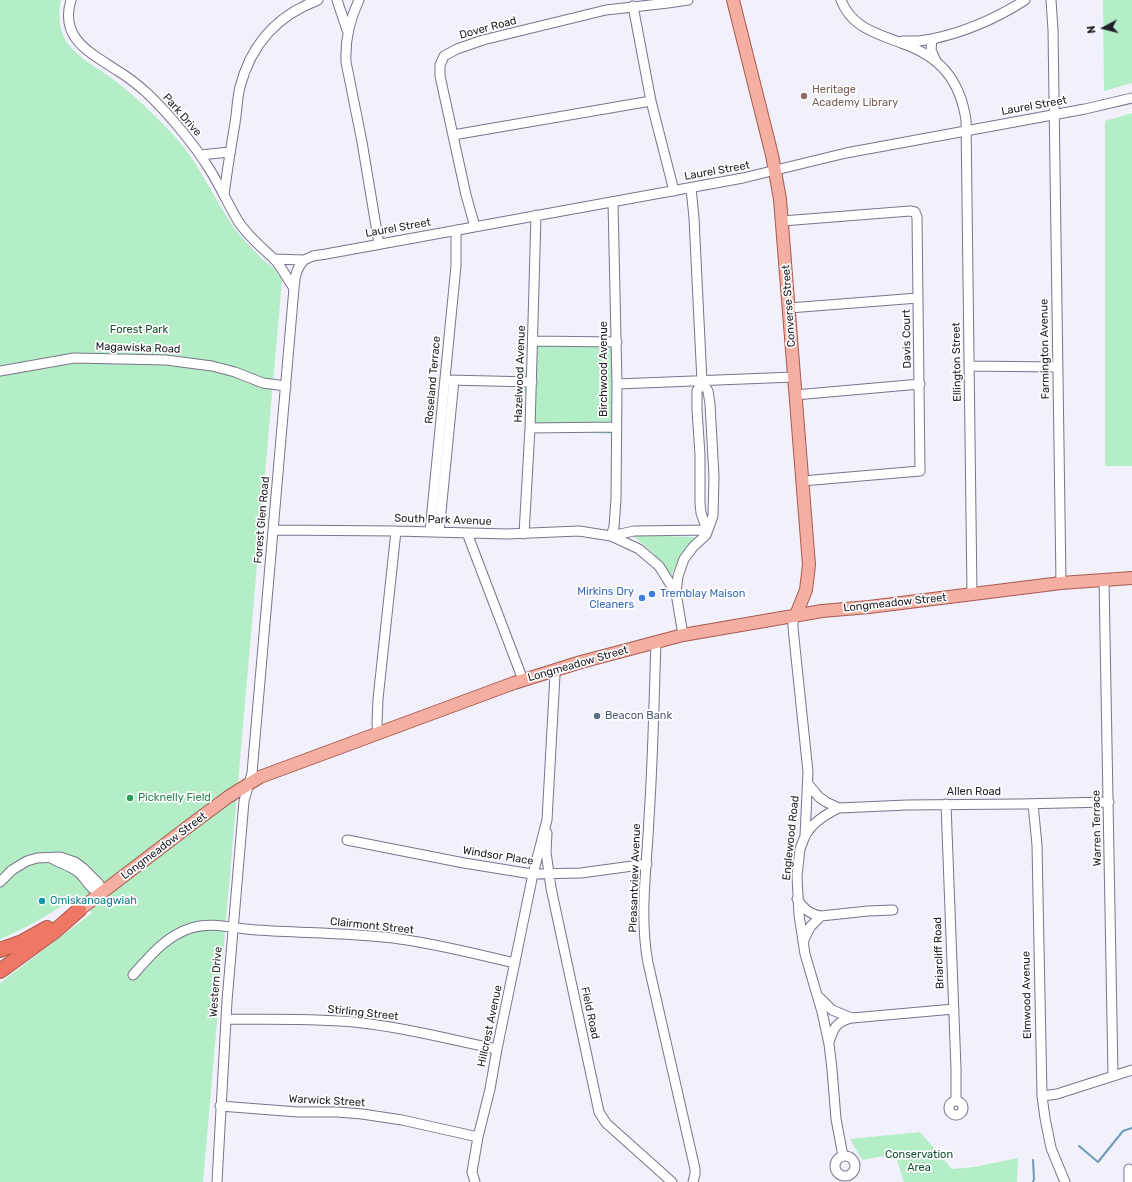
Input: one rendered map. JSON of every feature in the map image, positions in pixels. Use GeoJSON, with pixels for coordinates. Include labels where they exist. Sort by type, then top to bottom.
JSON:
{"type":"FeatureCollection","features":[{"type":"Feature","properties":{"kind":"highway"},"geometry":{"type":"LineString","coordinates":[[0,950],[22,942],[79,910]]}},
{"type":"Feature","properties":{"kind":"highway"},"geometry":{"type":"LineString","coordinates":[[0,971],[55,931],[79,910]]}},
{"type":"Feature","properties":{"kind":"main road","name":"Converse Street"},"geometry":{"type":"LineString","coordinates":[[733,0],[775,171],[780,198],[808,547],[809,575],[805,595],[796,615]]}},
{"type":"Feature","properties":{"kind":"main road","name":"Longmeadow Street"},"geometry":{"type":"LineString","coordinates":[[79,910],[192,823],[228,797],[260,777],[523,680],[554,670],[656,641],[796,615],[1060,583],[1132,578]]}},
{"type":"Feature","properties":{"kind":"street","name":"Park Drive"},"geometry":{"type":"LineString","coordinates":[[71,0],[68,14],[72,34],[87,51],[119,72],[148,94],[183,133],[200,155],[238,221],[266,253],[274,259],[294,288]]}},
{"type":"Feature","properties":{"kind":"street"},"geometry":{"type":"LineString","coordinates":[[224,195],[240,86],[255,51],[267,33],[283,18],[318,0]]}},
{"type":"Feature","properties":{"kind":"street"},"geometry":{"type":"LineString","coordinates":[[337,0],[344,16],[348,32]]}},
{"type":"Feature","properties":{"kind":"street"},"geometry":{"type":"LineString","coordinates":[[359,0],[350,21],[346,49],[346,62],[362,142],[379,244]]}},
{"type":"Feature","properties":{"kind":"street","name":"Dover Road"},"geometry":{"type":"LineString","coordinates":[[475,227],[466,195],[440,70],[442,59],[449,52],[483,40],[606,10],[633,6],[668,4],[688,0]]}},
{"type":"Feature","properties":{"kind":"street"},"geometry":{"type":"LineString","coordinates":[[841,0],[846,10],[857,22],[870,31],[891,40],[911,42],[932,39],[957,32],[1009,10],[1025,0]]}},
{"type":"Feature","properties":{"kind":"street","name":"Farmington Avenue"},"geometry":{"type":"LineString","coordinates":[[1051,0],[1053,30],[1060,583]]}},
{"type":"Feature","properties":{"kind":"street"},"geometry":{"type":"LineString","coordinates":[[633,6],[652,101],[674,191]]}},
{"type":"Feature","properties":{"kind":"street"},"geometry":{"type":"LineString","coordinates":[[932,39],[931,50],[937,63]]}},
{"type":"Feature","properties":{"kind":"street","name":"Ellington Street"},"geometry":{"type":"LineString","coordinates":[[891,40],[914,48],[937,63],[951,77],[960,92],[966,116],[972,594]]}},
{"type":"Feature","properties":{"kind":"street","name":"Laurel Street"},"geometry":{"type":"LineString","coordinates":[[304,260],[313,256],[691,188],[775,171],[846,153],[1103,105],[1132,98]]}},
{"type":"Feature","properties":{"kind":"street"},"geometry":{"type":"LineString","coordinates":[[453,135],[652,101]]}},
{"type":"Feature","properties":{"kind":"street"},"geometry":{"type":"LineString","coordinates":[[200,155],[230,152]]}},
{"type":"Feature","properties":{"kind":"street"},"geometry":{"type":"LineString","coordinates":[[676,593],[678,576],[684,559],[693,547],[706,535],[714,513],[714,477],[708,391],[702,382],[694,218],[691,188]]}},
{"type":"Feature","properties":{"kind":"street","name":"Birchwood Avenue"},"geometry":{"type":"LineString","coordinates":[[611,536],[614,527],[615,513],[617,384],[613,202]]}},
{"type":"Feature","properties":{"kind":"street","name":"Davis Court"},"geometry":{"type":"LineString","coordinates":[[782,221],[910,211],[915,212],[917,217],[920,471],[802,481]]}},
{"type":"Feature","properties":{"kind":"street","name":"Hazelwood Avenue"},"geometry":{"type":"LineString","coordinates":[[524,534],[532,382],[536,215]]}},
{"type":"Feature","properties":{"kind":"street","name":"Roseland Terrace"},"geometry":{"type":"LineString","coordinates":[[430,531],[450,380],[456,266],[456,230]]}},
{"type":"Feature","properties":{"kind":"street"},"geometry":{"type":"LineString","coordinates":[[274,259],[304,260]]}},
{"type":"Feature","properties":{"kind":"street","name":"Forest Glen Road"},"geometry":{"type":"LineString","coordinates":[[248,785],[252,772],[294,288],[298,266],[304,260]]}},
{"type":"Feature","properties":{"kind":"street"},"geometry":{"type":"LineString","coordinates":[[789,308],[918,298]]}},
{"type":"Feature","properties":{"kind":"street"},"geometry":{"type":"LineString","coordinates":[[533,341],[617,342]]}},
{"type":"Feature","properties":{"kind":"street","name":"Magawiska Road"},"geometry":{"type":"LineString","coordinates":[[0,371],[74,358],[154,359],[183,361],[212,366],[235,372],[263,383],[286,386]]}},
{"type":"Feature","properties":{"kind":"street"},"geometry":{"type":"LineString","coordinates":[[969,366],[1057,367]]}},
{"type":"Feature","properties":{"kind":"street"},"geometry":{"type":"LineString","coordinates":[[617,384],[702,382],[794,377]]}},
{"type":"Feature","properties":{"kind":"street"},"geometry":{"type":"LineString","coordinates":[[439,532],[450,380],[532,382]]}},
{"type":"Feature","properties":{"kind":"street"},"geometry":{"type":"LineString","coordinates":[[702,382],[697,391],[700,441],[700,503],[701,513],[707,530]]}},
{"type":"Feature","properties":{"kind":"street"},"geometry":{"type":"LineString","coordinates":[[796,395],[920,384]]}},
{"type":"Feature","properties":{"kind":"street"},"geometry":{"type":"LineString","coordinates":[[530,428],[616,427]]}},
{"type":"Feature","properties":{"kind":"street","name":"South Park Avenue"},"geometry":{"type":"LineString","coordinates":[[273,530],[396,530],[524,534],[579,531],[611,536],[632,545],[646,554],[659,566],[676,593],[683,635]]}},
{"type":"Feature","properties":{"kind":"street"},"geometry":{"type":"LineString","coordinates":[[378,733],[378,700],[396,530]]}},
{"type":"Feature","properties":{"kind":"street","name":"South Park Avenue"},"geometry":{"type":"LineString","coordinates":[[611,536],[634,531],[707,530]]}},
{"type":"Feature","properties":{"kind":"street"},"geometry":{"type":"LineString","coordinates":[[467,533],[523,680]]}},
{"type":"Feature","properties":{"kind":"street","name":"Warren Terrace"},"geometry":{"type":"LineString","coordinates":[[1104,580],[1113,1074]]}},
{"type":"Feature","properties":{"kind":"street","name":"Englewood Road"},"geometry":{"type":"LineString","coordinates":[[796,615],[793,621],[797,671],[808,762],[805,836],[799,858],[798,900],[807,963],[822,1012],[829,1044],[836,1119],[843,1156]]}},
{"type":"Feature","properties":{"kind":"street","name":"Pleasantview Avenue"},"geometry":{"type":"LineString","coordinates":[[656,641],[647,864],[644,900],[645,948],[695,1169],[693,1182]]}},
{"type":"Feature","properties":{"kind":"street","name":"Field Road"},"geometry":{"type":"LineString","coordinates":[[554,670],[555,675],[546,852],[551,888],[599,1112],[606,1123],[672,1182]]}},
{"type":"Feature","properties":{"kind":"street"},"geometry":{"type":"LineString","coordinates":[[808,784],[819,797],[839,808]]}},
{"type":"Feature","properties":{"kind":"street","name":"Western Drive"},"geometry":{"type":"LineString","coordinates":[[217,1182],[226,1019],[229,927],[244,801],[248,785]]}},
{"type":"Feature","properties":{"kind":"street","name":"Allen Road"},"geometry":{"type":"LineString","coordinates":[[805,836],[810,828],[832,811],[839,808],[908,804],[1033,804],[1109,802]]}},
{"type":"Feature","properties":{"kind":"street","name":"Briarcliff Road"},"geometry":{"type":"LineString","coordinates":[[946,804],[956,1101]]}},
{"type":"Feature","properties":{"kind":"street","name":"Elmwood Avenue"},"geometry":{"type":"LineString","coordinates":[[1033,804],[1037,845],[1042,1096],[1051,1148],[1065,1182]]}},
{"type":"Feature","properties":{"kind":"street","name":"Field Road"},"geometry":{"type":"LineString","coordinates":[[533,874],[547,820]]}},
{"type":"Feature","properties":{"kind":"street","name":"Windsor Place"},"geometry":{"type":"LineString","coordinates":[[347,840],[464,863],[533,874],[581,873],[647,864]]}},
{"type":"Feature","properties":{"kind":"street"},"geometry":{"type":"LineString","coordinates":[[0,882],[12,870],[27,861],[37,858],[60,857],[78,864],[97,880],[101,887],[102,893]]}},
{"type":"Feature","properties":{"kind":"street","name":"Hillcrest Avenue"},"geometry":{"type":"LineString","coordinates":[[475,1182],[472,1172],[478,1137],[490,1089],[533,874]]}},
{"type":"Feature","properties":{"kind":"street"},"geometry":{"type":"LineString","coordinates":[[798,900],[810,913],[821,916],[893,910]]}},
{"type":"Feature","properties":{"kind":"street"},"geometry":{"type":"LineString","coordinates":[[803,943],[810,928],[821,916]]}},
{"type":"Feature","properties":{"kind":"street","name":"Clairmont Street"},"geometry":{"type":"LineString","coordinates":[[133,975],[157,948],[179,933],[201,926],[211,925],[257,930],[393,938],[515,963]]}},
{"type":"Feature","properties":{"kind":"street"},"geometry":{"type":"LineString","coordinates":[[816,992],[825,1004],[832,1010],[852,1018]]}},
{"type":"Feature","properties":{"kind":"street"},"geometry":{"type":"LineString","coordinates":[[829,1044],[833,1030],[843,1020],[954,1009]]}},
{"type":"Feature","properties":{"kind":"street","name":"Stirling Street"},"geometry":{"type":"LineString","coordinates":[[226,1019],[361,1023],[413,1031],[497,1049]]}},
{"type":"Feature","properties":{"kind":"street"},"geometry":{"type":"LineString","coordinates":[[1042,1096],[1057,1094],[1113,1074],[1132,1070]]}},
{"type":"Feature","properties":{"kind":"street","name":"Warwick Street"},"geometry":{"type":"LineString","coordinates":[[220,1106],[298,1112],[337,1112],[362,1114],[407,1121],[478,1137]]}},
{"type":"Feature","properties":{"kind":"street"},"geometry":{"type":"LineString","coordinates":[[1129,1169],[1129,1182]]}},
{"type":"Feature","properties":{"kind":"street"},"geometry":{"type":"LineString","coordinates":[[470,1182],[472,1172]]}},
{"type":"Feature","properties":{"kind":"green space","name":"Forest Park"},"geometry":{"type":"Polygon","coordinates":[[[0,0],[61,0],[59,16],[66,41],[76,53],[113,79],[152,113],[173,134],[203,175],[237,232],[264,261],[273,267],[282,280],[203,1182],[0,1182],[0,983],[92,913],[78,895],[21,930],[0,939],[0,0]]]}},
{"type":"Feature","properties":{"kind":"green space"},"geometry":{"type":"Polygon","coordinates":[[[1103,0],[1132,0],[1132,83],[1104,91],[1103,0]]]}},
{"type":"Feature","properties":{"kind":"green space"},"geometry":{"type":"Polygon","coordinates":[[[1132,113],[1132,466],[1105,466],[1105,121],[1132,113]]]}},
{"type":"Feature","properties":{"kind":"green space"},"geometry":{"type":"Polygon","coordinates":[[[531,343],[610,343],[618,398],[613,434],[536,430],[523,387],[531,343]]]}},
{"type":"Feature","properties":{"kind":"green space"},"geometry":{"type":"Polygon","coordinates":[[[632,535],[695,537],[681,555],[671,576],[653,553],[632,535]]]}},
{"type":"Feature","properties":{"kind":"green space","name":"Conservation Area"},"geometry":{"type":"Polygon","coordinates":[[[920,1132],[952,1169],[974,1167],[1018,1158],[1017,1182],[904,1182],[895,1154],[862,1160],[850,1139],[920,1132]]]}},
{"type":"Feature","properties":{"kind":"waterway"},"geometry":{"type":"LineString","coordinates":[[1079,1146],[1098,1162],[1123,1131],[1132,1128]]}},
{"type":"Feature","properties":{"kind":"waterway"},"geometry":{"type":"LineString","coordinates":[[1033,1160],[1033,1182]]}},
{"type":"Feature","properties":{"kind":"place","name":"Heritage Academy Library"},"geometry":{"type":"Point","coordinates":[804,96]}},
{"type":"Feature","properties":{"kind":"place","name":"Tremblay Maison"},"geometry":{"type":"Point","coordinates":[652,594]}},
{"type":"Feature","properties":{"kind":"place","name":"Mirkins Dry Cleaners"},"geometry":{"type":"Point","coordinates":[642,598]}},
{"type":"Feature","properties":{"kind":"place","name":"Beacon Bank"},"geometry":{"type":"Point","coordinates":[597,716]}},
{"type":"Feature","properties":{"kind":"place","name":"Picknelly Field"},"geometry":{"type":"Point","coordinates":[130,798]}},
{"type":"Feature","properties":{"kind":"place","name":"Omiskanoagwiah"},"geometry":{"type":"Point","coordinates":[42,901]}}]}
